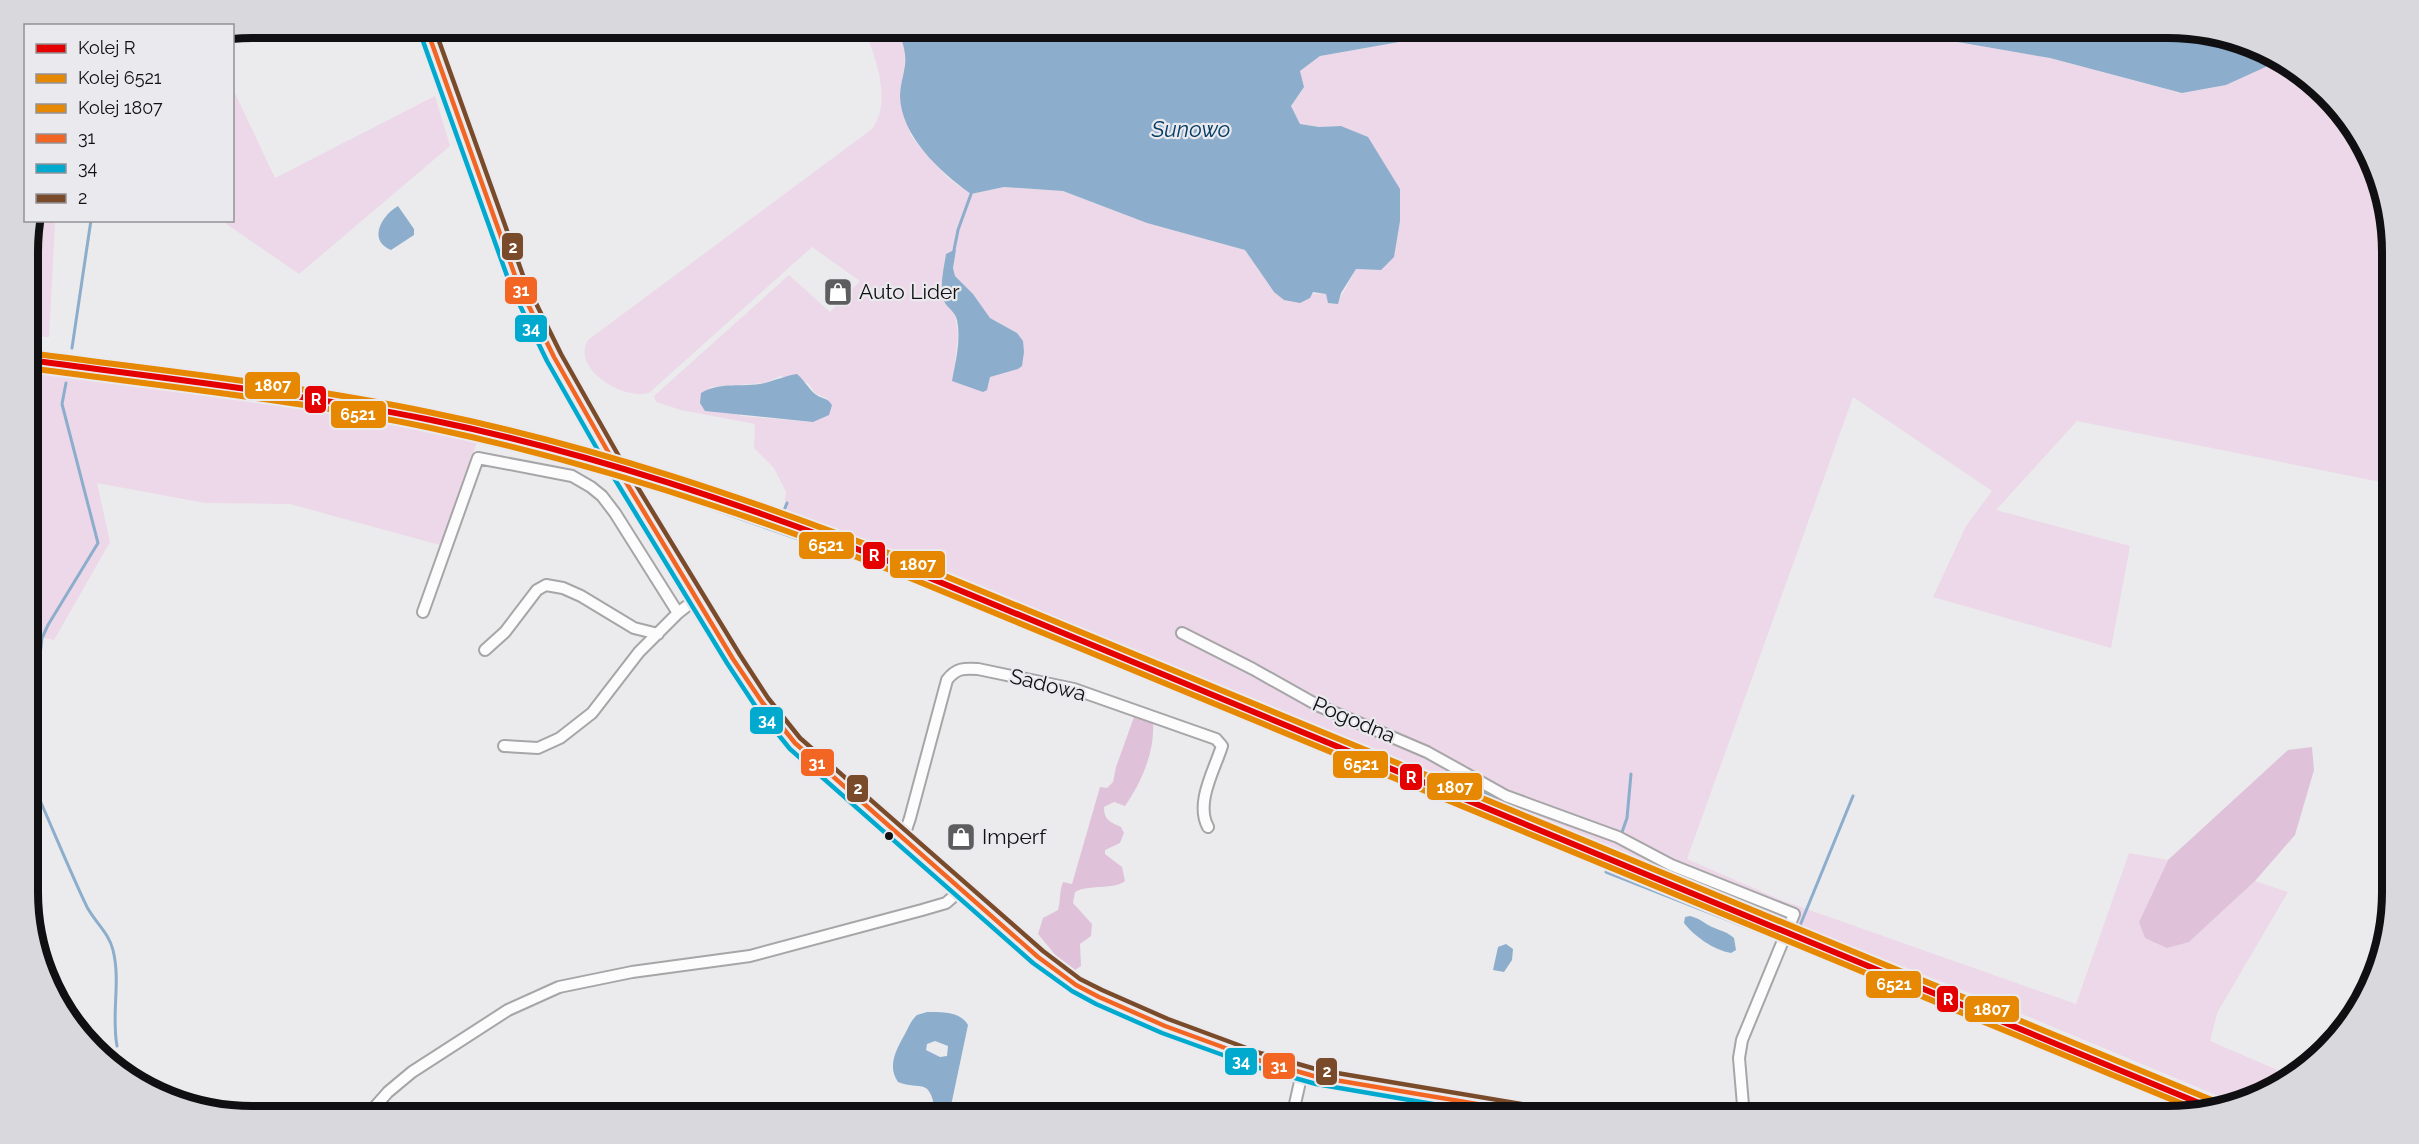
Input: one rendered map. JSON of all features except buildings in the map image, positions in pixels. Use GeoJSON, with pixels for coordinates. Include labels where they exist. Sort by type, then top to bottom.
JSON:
{"type":"FeatureCollection","features":[{"type":"Feature","properties":{"kind":"main road"},"geometry":{"type":"LineString","coordinates":[[430,38],[518,284],[535,321],[601,438],[697,598],[752,687],[785,732],[1038,957],[1076,985],[1165,1026],[1258,1060],[1302,1073],[1492,1106]]}},
{"type":"Feature","properties":{"kind":"street"},"geometry":{"type":"LineString","coordinates":[[423,612],[478,458],[572,476],[591,487],[602,496],[615,513],[678,613]]}},
{"type":"Feature","properties":{"kind":"street"},"geometry":{"type":"LineString","coordinates":[[485,650],[505,632],[537,590],[546,585],[563,588],[581,596],[634,628],[658,634]]}},
{"type":"Feature","properties":{"kind":"street"},"geometry":{"type":"LineString","coordinates":[[504,746],[538,748],[560,738],[592,713],[639,652],[678,613],[697,598]]}},
{"type":"Feature","properties":{"kind":"street","name":"Pogodna"},"geometry":{"type":"LineString","coordinates":[[1182,633],[1319,706],[1427,752],[1506,796],[1618,837],[1671,865],[1794,914],[1742,1040],[1739,1058],[1743,1106]]}},
{"type":"Feature","properties":{"kind":"street","name":"Sadowa"},"geometry":{"type":"LineString","coordinates":[[899,834],[906,830],[910,818],[947,680],[962,668],[1074,689],[1216,739],[1222,746],[1203,802],[1203,818],[1208,827]]}},
{"type":"Feature","properties":{"kind":"street"},"geometry":{"type":"LineString","coordinates":[[376,1106],[388,1092],[412,1072],[508,1010],[559,987],[632,972],[750,956],[946,903],[962,889]]}},
{"type":"Feature","properties":{"kind":"street"},"geometry":{"type":"LineString","coordinates":[[1294,1106],[1302,1073]]}},
{"type":"Feature","properties":{"kind":"shaded area"},"geometry":{"type":"Polygon","coordinates":[[[868,38],[901,38],[906,55],[900,94],[911,136],[948,178],[971,194],[1004,187],[1063,191],[1147,223],[1245,250],[1274,292],[1326,294],[1337,304],[1356,269],[1381,270],[1400,190],[1367,137],[1341,126],[1319,127],[1300,124],[1291,106],[1304,87],[1300,71],[1320,56],[1422,38],[1479,38],[1502,42],[1534,38],[1934,38],[2050,58],[2182,93],[2226,85],[2271,64],[2298,82],[2328,110],[2353,144],[2370,183],[2380,223],[2382,482],[2077,421],[1996,510],[2130,546],[2111,648],[1933,597],[1966,526],[1992,491],[1853,397],[1687,859],[1781,900],[2076,1004],[2129,853],[2168,860],[2139,922],[2189,942],[2255,881],[2288,892],[2217,1013],[2210,1041],[2283,1072],[2250,1090],[2225,1099],[2005,1007],[1803,927],[1800,935],[783,517],[786,492],[774,468],[754,448],[755,424],[681,410],[656,402],[654,396],[789,275],[830,312],[860,281],[812,247],[649,393],[637,394],[625,391],[601,379],[586,361],[585,350],[588,340],[872,129],[881,105],[882,92],[877,65],[868,38]],[[956,251],[946,254],[958,335],[953,381],[988,387],[990,377],[1018,369],[1017,333],[990,318],[973,294],[955,276],[953,268],[956,251]],[[780,376],[765,383],[710,387],[741,416],[813,422],[828,399],[816,394],[808,383],[780,376]]]}},
{"type":"Feature","properties":{"kind":"shaded area"},"geometry":{"type":"Polygon","coordinates":[[[234,91],[275,178],[435,96],[450,146],[299,274],[223,222],[234,222],[234,91]]]}},
{"type":"Feature","properties":{"kind":"shaded area"},"geometry":{"type":"Polygon","coordinates":[[[39,222],[55,222],[49,337],[38,336],[39,222]]]}},
{"type":"Feature","properties":{"kind":"shaded area"},"geometry":{"type":"Polygon","coordinates":[[[38,368],[480,434],[440,545],[290,504],[205,503],[97,483],[110,542],[54,640],[38,636],[38,368]]]}},
{"type":"Feature","properties":{"kind":"shaded area"},"geometry":{"type":"Polygon","coordinates":[[[1143,708],[1151,710],[1153,722],[1151,747],[1144,772],[1125,806],[1114,802],[1104,807],[1106,818],[1121,827],[1124,833],[1120,843],[1105,850],[1105,854],[1122,867],[1125,881],[1120,884],[1087,888],[1075,892],[1073,903],[1092,924],[1091,936],[1080,944],[1081,966],[1075,970],[1057,957],[1038,934],[1043,918],[1058,910],[1063,882],[1072,884],[1100,787],[1107,788],[1113,782],[1134,717],[1143,708]]]}},
{"type":"Feature","properties":{"kind":"shaded area"},"geometry":{"type":"Polygon","coordinates":[[[2312,747],[2314,770],[2295,835],[2255,881],[2189,942],[2167,948],[2145,938],[2139,922],[2168,860],[2288,750],[2312,747]]]}},
{"type":"Feature","properties":{"kind":"water","name":"Sunowo"},"geometry":{"type":"Polygon","coordinates":[[[901,38],[1422,38],[1320,56],[1300,71],[1304,87],[1291,106],[1300,124],[1319,127],[1341,126],[1368,137],[1400,189],[1400,221],[1394,257],[1381,270],[1356,269],[1341,293],[1338,304],[1328,303],[1326,294],[1313,292],[1310,298],[1300,303],[1284,300],[1274,292],[1245,250],[1147,223],[1063,191],[1004,187],[971,194],[935,164],[924,152],[907,125],[900,96],[905,64],[901,38]]]}},
{"type":"Feature","properties":{"kind":"water","name":"Sunowo"},"geometry":{"type":"Polygon","coordinates":[[[1479,38],[1534,38],[1531,40],[1502,42],[1479,38]]]}},
{"type":"Feature","properties":{"kind":"water"},"geometry":{"type":"Polygon","coordinates":[[[1934,38],[2196,39],[2236,49],[2271,64],[2226,85],[2182,93],[2050,58],[1934,38]]]}},
{"type":"Feature","properties":{"kind":"water"},"geometry":{"type":"Polygon","coordinates":[[[398,206],[414,229],[414,235],[391,250],[384,246],[378,234],[382,221],[398,206]]]}},
{"type":"Feature","properties":{"kind":"water"},"geometry":{"type":"Polygon","coordinates":[[[956,250],[953,268],[955,276],[973,294],[990,318],[1017,333],[1023,341],[1022,366],[990,377],[987,390],[983,392],[952,381],[958,328],[956,317],[944,301],[942,284],[946,254],[956,250]]]}},
{"type":"Feature","properties":{"kind":"water"},"geometry":{"type":"Polygon","coordinates":[[[797,374],[815,394],[830,402],[832,405],[829,415],[813,422],[705,411],[700,403],[701,393],[708,389],[765,383],[797,374]]]}},
{"type":"Feature","properties":{"kind":"water"},"geometry":{"type":"Polygon","coordinates":[[[1690,916],[1726,932],[1734,938],[1736,950],[1731,953],[1699,938],[1684,923],[1685,917],[1690,916]]]}},
{"type":"Feature","properties":{"kind":"water"},"geometry":{"type":"Polygon","coordinates":[[[1506,944],[1513,949],[1512,960],[1504,972],[1493,970],[1498,947],[1506,944]]]}},
{"type":"Feature","properties":{"kind":"water"},"geometry":{"type":"Polygon","coordinates":[[[926,1012],[944,1012],[960,1017],[968,1025],[950,1106],[934,1106],[927,1089],[898,1082],[895,1076],[894,1056],[917,1015],[926,1012]],[[935,1041],[927,1044],[926,1050],[940,1057],[947,1056],[948,1046],[935,1041]]]}},
{"type":"Feature","properties":{"kind":"waterway"},"geometry":{"type":"LineString","coordinates":[[954,250],[958,230],[971,194]]}},
{"type":"Feature","properties":{"kind":"waterway"},"geometry":{"type":"LineString","coordinates":[[72,348],[91,222]]}},
{"type":"Feature","properties":{"kind":"waterway"},"geometry":{"type":"LineString","coordinates":[[38,674],[42,638],[98,543],[62,404],[66,383]]}},
{"type":"Feature","properties":{"kind":"waterway"},"geometry":{"type":"LineString","coordinates":[[363,399],[497,427],[595,454]]}},
{"type":"Feature","properties":{"kind":"waterway"},"geometry":{"type":"LineString","coordinates":[[428,428],[462,435]]}},
{"type":"Feature","properties":{"kind":"waterway"},"geometry":{"type":"LineString","coordinates":[[643,484],[744,520],[745,515]]}},
{"type":"Feature","properties":{"kind":"waterway"},"geometry":{"type":"LineString","coordinates":[[787,503],[783,513],[898,557]]}},
{"type":"Feature","properties":{"kind":"waterway"},"geometry":{"type":"LineString","coordinates":[[744,520],[924,583]]}},
{"type":"Feature","properties":{"kind":"waterway"},"geometry":{"type":"LineString","coordinates":[[1081,633],[1433,778],[1438,776],[1529,810]]}},
{"type":"Feature","properties":{"kind":"waterway"},"geometry":{"type":"LineString","coordinates":[[1051,637],[1498,822]]}},
{"type":"Feature","properties":{"kind":"waterway"},"geometry":{"type":"LineString","coordinates":[[1621,835],[1627,818],[1631,774]]}},
{"type":"Feature","properties":{"kind":"waterway"},"geometry":{"type":"LineString","coordinates":[[38,796],[87,907],[108,938],[113,950],[116,974],[115,1034],[117,1046]]}},
{"type":"Feature","properties":{"kind":"waterway"},"geometry":{"type":"LineString","coordinates":[[1799,928],[1853,796]]}},
{"type":"Feature","properties":{"kind":"waterway"},"geometry":{"type":"LineString","coordinates":[[1607,869],[1606,872],[1774,938]]}},
{"type":"Feature","properties":{"kind":"waterway"},"geometry":{"type":"LineString","coordinates":[[1804,932],[2214,1101]]}},
{"type":"Feature","properties":{"kind":"waterway"},"geometry":{"type":"LineString","coordinates":[[1793,946],[2184,1106]]}},
{"type":"Feature","properties":{"kind":"rail line","name":"1807"},"geometry":{"type":"LineString","coordinates":[[38,354],[282,386],[433,413],[553,441],[730,495],[904,559],[2214,1101]]}},
{"type":"Feature","properties":{"kind":"rail line","name":"R"},"geometry":{"type":"LineString","coordinates":[[38,361],[280,394],[431,420],[551,448],[728,502],[901,566],[2201,1104]]}},
{"type":"Feature","properties":{"kind":"rail line","name":"6521"},"geometry":{"type":"LineString","coordinates":[[38,369],[280,401],[431,428],[609,473],[726,510],[898,573],[2187,1106]]}},
{"type":"Feature","properties":{"kind":"transit line","name":"34"},"geometry":{"type":"LineString","coordinates":[[422,38],[511,287],[547,361],[608,468],[727,663],[756,707],[790,749],[1033,963],[1072,991],[1162,1033],[1256,1067],[1316,1084],[1445,1106]]}},
{"type":"Feature","properties":{"kind":"transit line","name":"31"},"geometry":{"type":"LineString","coordinates":[[430,38],[518,284],[554,357],[615,464],[733,659],[762,702],[795,743],[1038,957],[1076,985],[1165,1026],[1258,1060],[1317,1077],[1489,1106]]}},
{"type":"Feature","properties":{"kind":"transit line","name":"2"},"geometry":{"type":"LineString","coordinates":[[438,38],[525,281],[561,354],[621,460],[740,655],[768,698],[800,738],[1043,951],[1080,979],[1168,1019],[1260,1053],[1319,1070],[1533,1106]]}},
{"type":"Feature","properties":{"kind":"place","name":"Auto Lider"},"geometry":{"type":"Point","coordinates":[838,292]}},
{"type":"Feature","properties":{"kind":"place","name":"Imperf"},"geometry":{"type":"Point","coordinates":[961,837]}}]}
